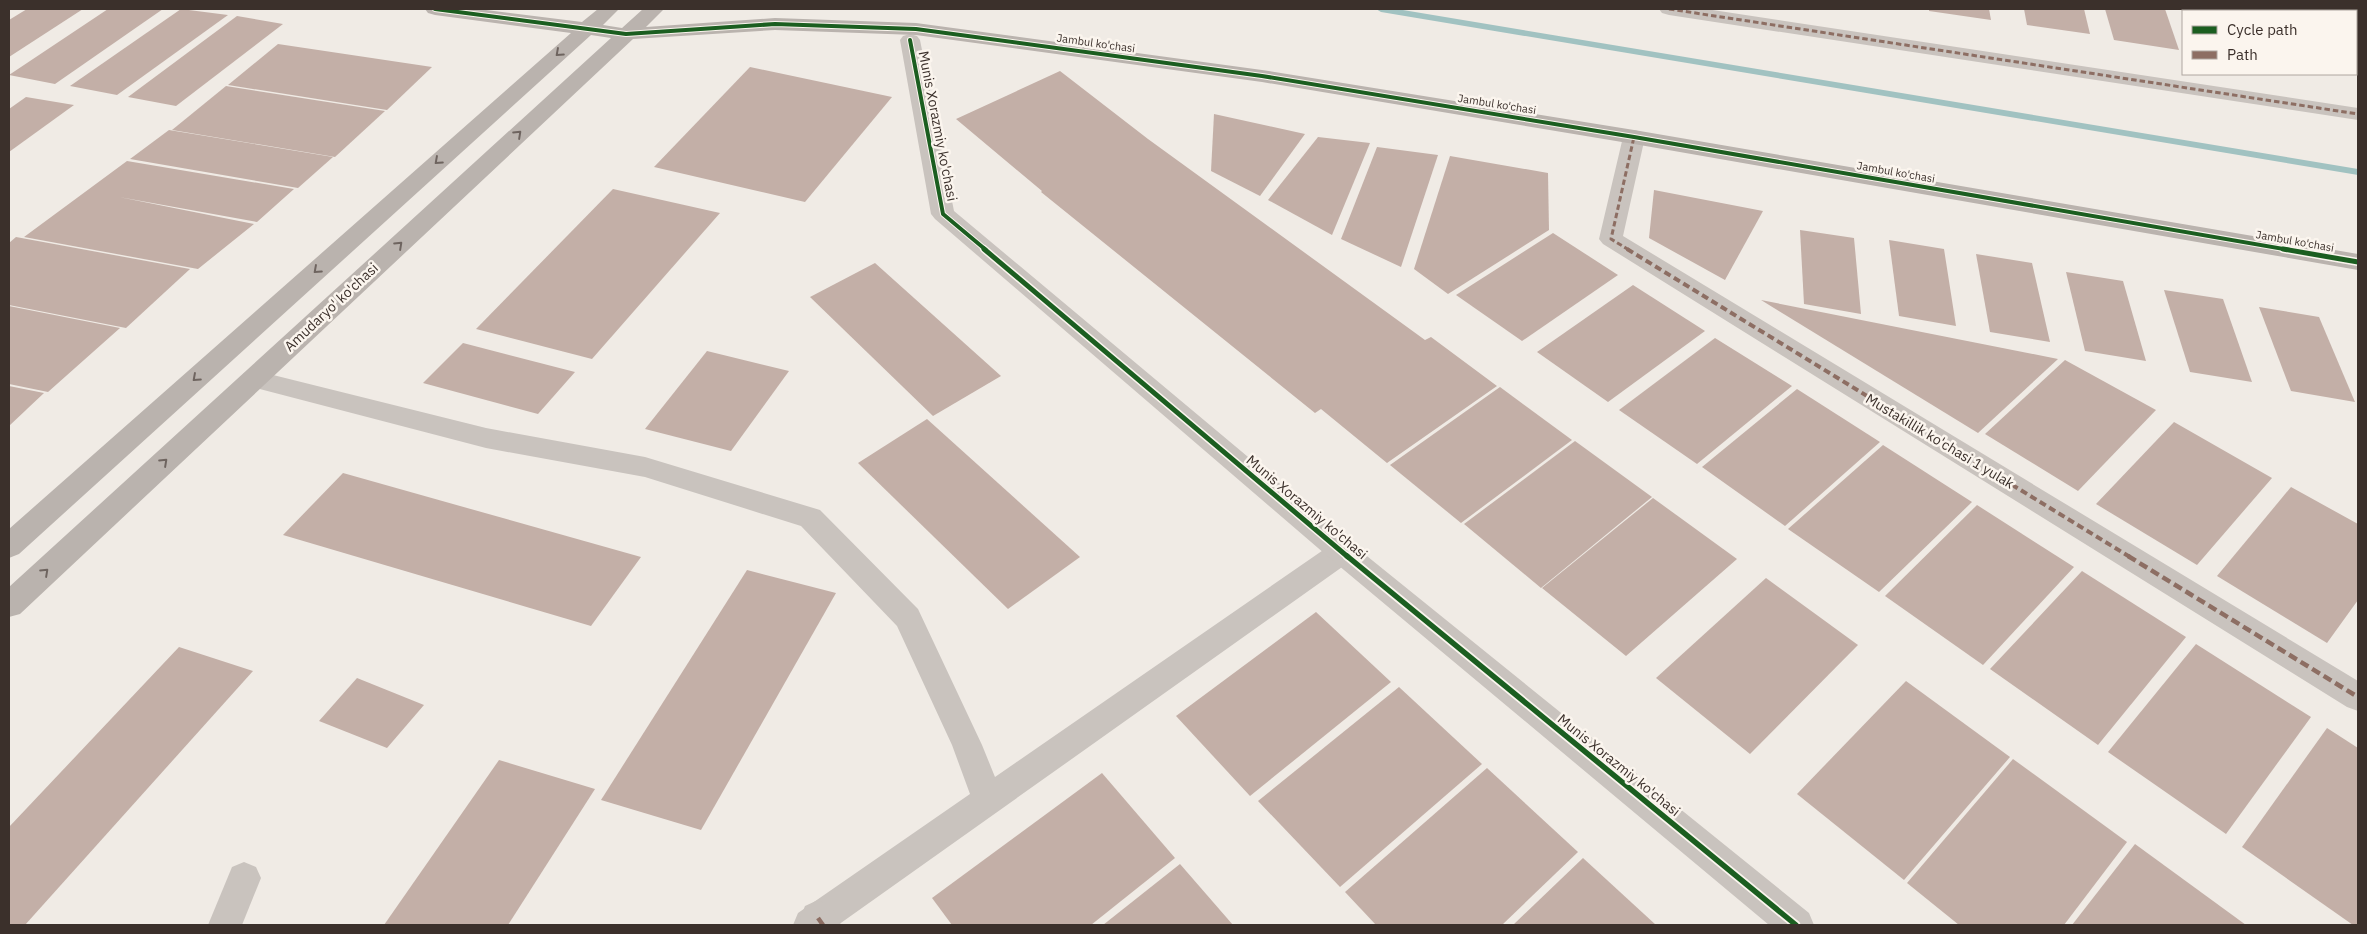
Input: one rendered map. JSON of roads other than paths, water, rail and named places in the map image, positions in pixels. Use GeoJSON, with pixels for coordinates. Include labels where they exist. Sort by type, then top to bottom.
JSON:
{"type":"FeatureCollection","features":[{"type":"Feature","properties":{"kind":"street"},"geometry":{"type":"LineString","coordinates":[[435,9],[626,34]]}},
{"type":"Feature","properties":{"kind":"street"},"geometry":{"type":"LineString","coordinates":[[9,546],[609,9]]}},
{"type":"Feature","properties":{"kind":"street","name":"Amudaryo' ko'chasi"},"geometry":{"type":"LineString","coordinates":[[9,606],[654,9]]}},
{"type":"Feature","properties":{"kind":"street"},"geometry":{"type":"LineString","coordinates":[[1669,9],[2358,114]]}},
{"type":"Feature","properties":{"kind":"street","name":"Jambul ko'chasi"},"geometry":{"type":"LineString","coordinates":[[626,34],[775,24],[916,29],[1262,76],[1634,137],[2358,262]]}},
{"type":"Feature","properties":{"kind":"street","name":"Munis Xorazmiy ko'chasi"},"geometry":{"type":"LineString","coordinates":[[910,40],[943,214],[1342,552],[1796,925]]}},
{"type":"Feature","properties":{"kind":"street","name":"Mustakillik ko'chasi 1 yulak"},"geometry":{"type":"LineString","coordinates":[[1634,137],[1611,239],[2358,697]]}},
{"type":"Feature","properties":{"kind":"lane"},"geometry":{"type":"LineString","coordinates":[[253,379],[486,438],[645,468],[810,518],[908,618],[967,745],[988,800]]}},
{"type":"Feature","properties":{"kind":"lane"},"geometry":{"type":"LineString","coordinates":[[817,923],[988,800],[1342,552]]}},
{"type":"Feature","properties":{"kind":"lane"},"geometry":{"type":"LineString","coordinates":[[225,925],[244,878]]}},
{"type":"Feature","properties":{"kind":"waterway"},"geometry":{"type":"LineString","coordinates":[[1381,9],[2358,172]]}}]}
